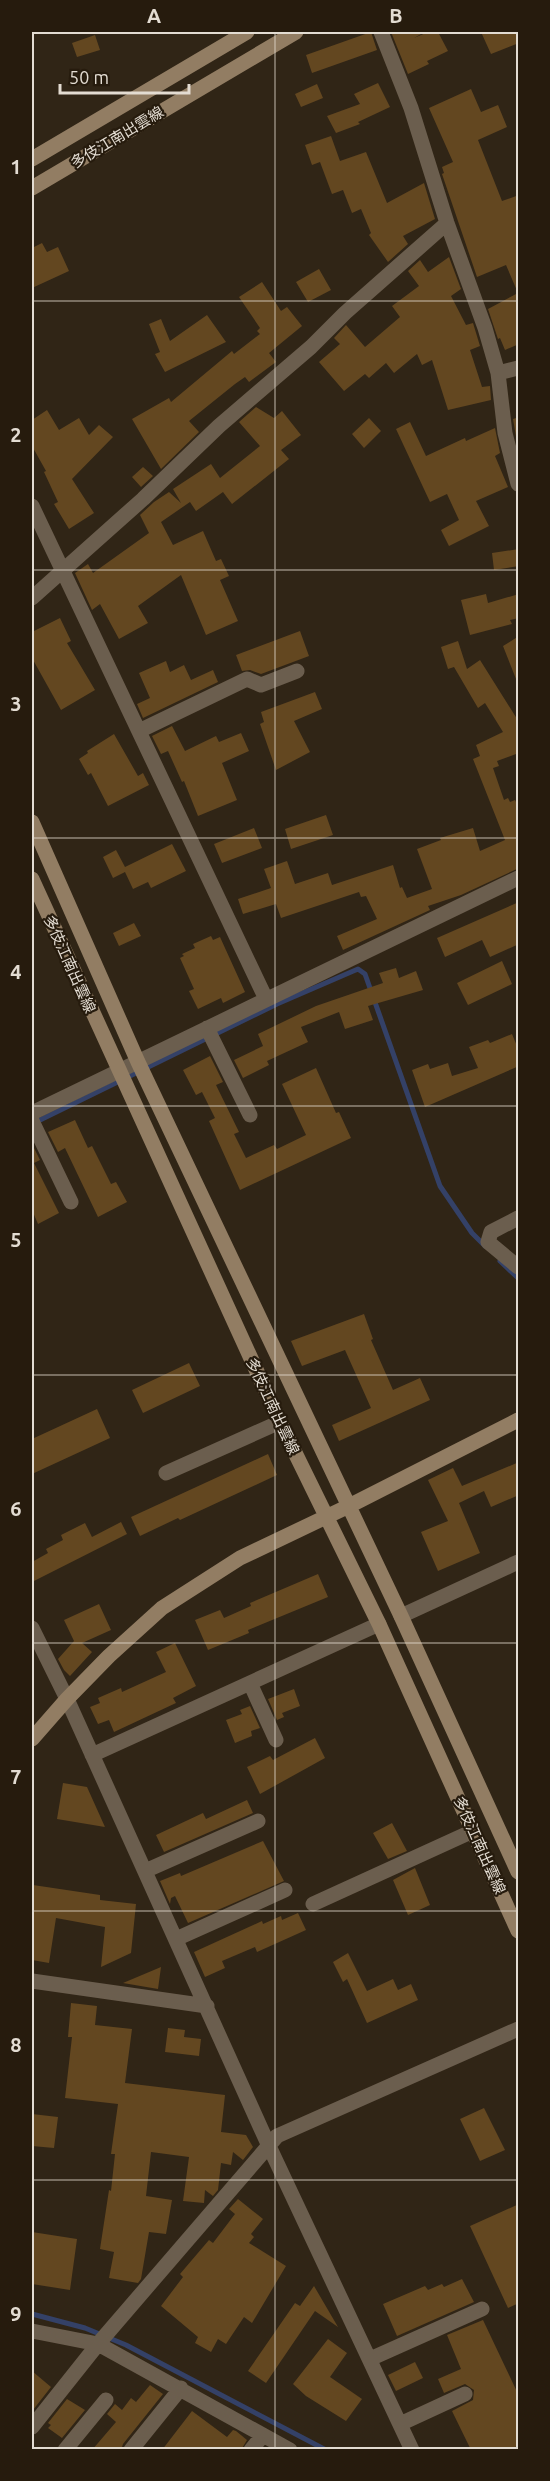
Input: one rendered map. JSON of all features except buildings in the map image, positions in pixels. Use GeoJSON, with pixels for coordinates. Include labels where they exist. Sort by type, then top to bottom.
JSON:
{"type":"FeatureCollection","features":[{"type":"Feature","properties":{"kind":"main road","name":"多伎江南出雲線"},"geometry":{"type":"LineString","coordinates":[[32,159],[247,32]]}},
{"type":"Feature","properties":{"kind":"main road","name":"多伎江南出雲線"},"geometry":{"type":"LineString","coordinates":[[32,188],[296,32]]}},
{"type":"Feature","properties":{"kind":"main road","name":"多伎江南出雲線"},"geometry":{"type":"LineString","coordinates":[[32,822],[138,1062],[401,1616],[519,1872]]}},
{"type":"Feature","properties":{"kind":"main road","name":"多伎江南出雲線"},"geometry":{"type":"LineString","coordinates":[[32,879],[280,1422],[379,1624],[519,1931]]}},
{"type":"Feature","properties":{"kind":"main road"},"geometry":{"type":"LineString","coordinates":[[32,1739],[66,1699],[162,1608],[240,1558],[327,1517],[519,1420]]}},
{"type":"Feature","properties":{"kind":"street"},"geometry":{"type":"LineString","coordinates":[[381,32],[411,108],[447,223],[485,328],[498,373],[505,434],[519,484]]}},
{"type":"Feature","properties":{"kind":"street"},"geometry":{"type":"LineString","coordinates":[[32,598],[219,426],[311,347],[345,313],[447,223]]}},
{"type":"Feature","properties":{"kind":"street"},"geometry":{"type":"LineString","coordinates":[[498,373],[519,368]]}},
{"type":"Feature","properties":{"kind":"street"},"geometry":{"type":"LineString","coordinates":[[32,506],[266,999]]}},
{"type":"Feature","properties":{"kind":"street"},"geometry":{"type":"LineString","coordinates":[[139,731],[246,679],[261,685],[297,671]]}},
{"type":"Feature","properties":{"kind":"street"},"geometry":{"type":"LineString","coordinates":[[32,1113],[519,878]]}},
{"type":"Feature","properties":{"kind":"street"},"geometry":{"type":"LineString","coordinates":[[207,1028],[250,1115]]}},
{"type":"Feature","properties":{"kind":"street"},"geometry":{"type":"LineString","coordinates":[[32,1121],[71,1203]]}},
{"type":"Feature","properties":{"kind":"street"},"geometry":{"type":"LineString","coordinates":[[519,1218],[491,1232],[488,1242],[519,1267]]}},
{"type":"Feature","properties":{"kind":"street"},"geometry":{"type":"LineString","coordinates":[[166,1473],[280,1422]]}},
{"type":"Feature","properties":{"kind":"street"},"geometry":{"type":"LineString","coordinates":[[401,1616],[519,1562]]}},
{"type":"Feature","properties":{"kind":"street"},"geometry":{"type":"LineString","coordinates":[[92,1755],[379,1624]]}},
{"type":"Feature","properties":{"kind":"street"},"geometry":{"type":"LineString","coordinates":[[32,1628],[207,2006],[268,2144],[412,2450]]}},
{"type":"Feature","properties":{"kind":"street"},"geometry":{"type":"LineString","coordinates":[[250,1683],[276,1740]]}},
{"type":"Feature","properties":{"kind":"street"},"geometry":{"type":"LineString","coordinates":[[145,1871],[258,1821]]}},
{"type":"Feature","properties":{"kind":"street"},"geometry":{"type":"LineString","coordinates":[[313,1904],[473,1831]]}},
{"type":"Feature","properties":{"kind":"street"},"geometry":{"type":"LineString","coordinates":[[176,1939],[285,1890]]}},
{"type":"Feature","properties":{"kind":"street"},"geometry":{"type":"LineString","coordinates":[[32,1981],[207,2006]]}},
{"type":"Feature","properties":{"kind":"street"},"geometry":{"type":"LineString","coordinates":[[32,2427],[98,2344],[277,2136],[519,2029]]}},
{"type":"Feature","properties":{"kind":"street"},"geometry":{"type":"LineString","coordinates":[[370,2359],[482,2309]]}},
{"type":"Feature","properties":{"kind":"street"},"geometry":{"type":"LineString","coordinates":[[32,2331],[98,2344],[182,2388],[290,2450]]}},
{"type":"Feature","properties":{"kind":"street"},"geometry":{"type":"LineString","coordinates":[[131,2450],[182,2388]]}},
{"type":"Feature","properties":{"kind":"street"},"geometry":{"type":"LineString","coordinates":[[400,2424],[465,2394]]}},
{"type":"Feature","properties":{"kind":"street"},"geometry":{"type":"LineString","coordinates":[[65,2450],[106,2400]]}},
{"type":"Feature","properties":{"kind":"street"},"geometry":{"type":"LineString","coordinates":[[251,2450],[263,2435]]}},
{"type":"Feature","properties":{"kind":"waterway"},"geometry":{"type":"LineString","coordinates":[[36,1122],[277,1004],[358,969],[365,974],[440,1186],[472,1233],[485,1246]]}},
{"type":"Feature","properties":{"kind":"waterway"},"geometry":{"type":"LineString","coordinates":[[500,1261],[518,1278]]}},
{"type":"Feature","properties":{"kind":"waterway"},"geometry":{"type":"LineString","coordinates":[[32,2314],[85,2328],[126,2345],[326,2450]]}}]}
